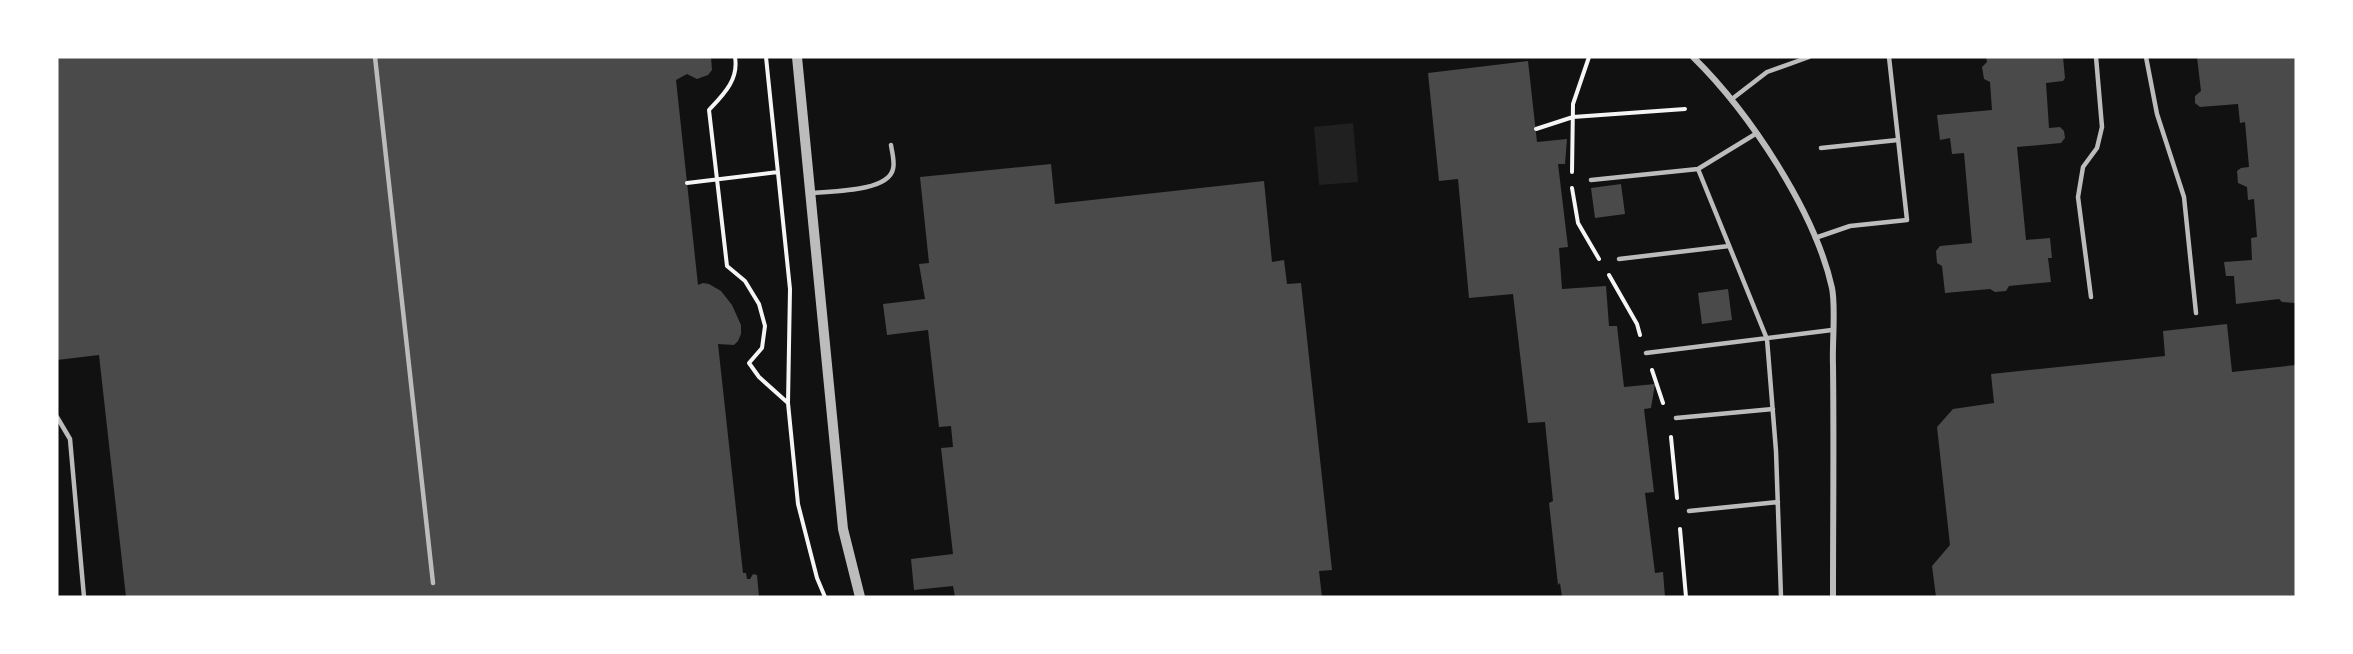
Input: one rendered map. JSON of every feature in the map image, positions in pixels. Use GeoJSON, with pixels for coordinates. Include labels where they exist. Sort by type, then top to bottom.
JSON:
{"type":"FeatureCollection","features":[{"type":"Feature","properties":{"kind":"street"},"geometry":{"type":"LineString","coordinates":[[797,57],[843,529],[860,597]]}},
{"type":"Feature","properties":{"kind":"street"},"geometry":{"type":"LineString","coordinates":[[1693,57],[1732,99],[1757,133],[1792,190],[1815,238],[1832,290],[1833,597]]}},
{"type":"Feature","properties":{"kind":"lane"},"geometry":{"type":"LineString","coordinates":[[375,57],[433,583]]}},
{"type":"Feature","properties":{"kind":"lane"},"geometry":{"type":"LineString","coordinates":[[1732,99],[1767,72],[1809,57]]}},
{"type":"Feature","properties":{"kind":"lane"},"geometry":{"type":"LineString","coordinates":[[1815,238],[1850,226],[1907,220],[1889,57]]}},
{"type":"Feature","properties":{"kind":"lane"},"geometry":{"type":"LineString","coordinates":[[2091,297],[2078,197],[2083,167],[2097,147],[2102,128],[2096,57]]}},
{"type":"Feature","properties":{"kind":"lane"},"geometry":{"type":"LineString","coordinates":[[2146,57],[2157,114],[2184,197],[2196,313]]}},
{"type":"Feature","properties":{"kind":"lane"},"geometry":{"type":"LineString","coordinates":[[1591,180],[1698,169],[1757,133]]}},
{"type":"Feature","properties":{"kind":"lane"},"geometry":{"type":"LineString","coordinates":[[1821,147],[1898,140]]}},
{"type":"Feature","properties":{"kind":"lane"},"geometry":{"type":"LineString","coordinates":[[811,193],[873,186],[886,181],[894,169],[891,145]]}},
{"type":"Feature","properties":{"kind":"lane"},"geometry":{"type":"LineString","coordinates":[[1698,169],[1767,339],[1778,502],[1780,597]]}},
{"type":"Feature","properties":{"kind":"lane"},"geometry":{"type":"LineString","coordinates":[[1619,259],[1730,246]]}},
{"type":"Feature","properties":{"kind":"lane"},"geometry":{"type":"LineString","coordinates":[[1646,353],[1832,330]]}},
{"type":"Feature","properties":{"kind":"lane"},"geometry":{"type":"LineString","coordinates":[[1676,418],[1773,409]]}},
{"type":"Feature","properties":{"kind":"lane"},"geometry":{"type":"LineString","coordinates":[[57,417],[70,439],[84,597]]}},
{"type":"Feature","properties":{"kind":"lane"},"geometry":{"type":"LineString","coordinates":[[1689,511],[1778,502]]}},
{"type":"Feature","properties":{"kind":"path"},"geometry":{"type":"LineString","coordinates":[[735,57],[737,66],[730,87],[709,110],[727,266],[745,281],[759,303],[765,326],[762,348],[749,363],[759,377],[788,403]]}},
{"type":"Feature","properties":{"kind":"path"},"geometry":{"type":"LineString","coordinates":[[766,57],[790,289],[788,403],[798,504],[817,578],[825,597]]}},
{"type":"Feature","properties":{"kind":"path"},"geometry":{"type":"LineString","coordinates":[[1589,57],[1573,105],[1571,182],[1578,223],[1600,261]]}},
{"type":"Feature","properties":{"kind":"path"},"geometry":{"type":"LineString","coordinates":[[1536,129],[1573,117],[1685,108]]}},
{"type":"Feature","properties":{"kind":"path"},"geometry":{"type":"LineString","coordinates":[[687,183],[778,172]]}},
{"type":"Feature","properties":{"kind":"path"},"geometry":{"type":"LineString","coordinates":[[1605,270],[1636,324],[1665,407]]}},
{"type":"Feature","properties":{"kind":"path"},"geometry":{"type":"LineString","coordinates":[[1670,430],[1677,500]]}},
{"type":"Feature","properties":{"kind":"path"},"geometry":{"type":"LineString","coordinates":[[1679,522],[1686,597]]}},
{"type":"Feature","properties":{"kind":"shaded area"},"geometry":{"type":"Polygon","coordinates":[[[1353,123],[1358,182],[1319,185],[1314,127],[1353,123]]]}},
{"type":"Feature","properties":{"kind":"building"},"geometry":{"type":"Polygon","coordinates":[[[57,57],[711,57],[712,70],[708,75],[697,79],[687,74],[676,80],[698,285],[709,284],[721,291],[732,305],[741,325],[741,334],[734,345],[718,344],[743,573],[746,573],[747,579],[750,579],[753,574],[757,575],[759,597],[126,597],[99,355],[57,360],[57,57]]]}},
{"type":"Feature","properties":{"kind":"building"},"geometry":{"type":"Polygon","coordinates":[[[1986,57],[2063,57],[2065,78],[2063,81],[2046,83],[2049,128],[2060,127],[2064,131],[2065,138],[2061,143],[2017,147],[2026,240],[2050,238],[2052,258],[2048,258],[2051,282],[2009,286],[2006,291],[1995,292],[1990,289],[1945,293],[1942,266],[1937,263],[1936,251],[1940,246],[1972,243],[1964,153],[1952,154],[1950,138],[1940,140],[1937,115],[1992,110],[1990,82],[1984,79],[1982,67],[1987,62],[1986,57]]]}},
{"type":"Feature","properties":{"kind":"building"},"geometry":{"type":"Polygon","coordinates":[[[2197,57],[2296,57],[2295,303],[2282,302],[2279,299],[2236,304],[2234,276],[2226,276],[2224,262],[2252,260],[2251,238],[2257,237],[2254,199],[2248,200],[2247,187],[2238,183],[2237,171],[2249,167],[2245,122],[2240,123],[2238,104],[2200,107],[2195,103],[2195,96],[2201,91],[2197,57]]]}},
{"type":"Feature","properties":{"kind":"building"},"geometry":{"type":"Polygon","coordinates":[[[1528,61],[1537,142],[1567,139],[1565,164],[1558,164],[1568,247],[1559,248],[1562,289],[1606,286],[1609,326],[1617,326],[1624,387],[1655,384],[1651,408],[1644,409],[1654,492],[1645,493],[1655,573],[1663,572],[1665,597],[1562,597],[1560,583],[1558,585],[1549,503],[1553,501],[1545,422],[1528,423],[1513,294],[1469,298],[1458,179],[1439,181],[1428,73],[1528,61]]]}},
{"type":"Feature","properties":{"kind":"building"},"geometry":{"type":"Polygon","coordinates":[[[1051,164],[1055,204],[1264,181],[1272,262],[1284,260],[1287,284],[1301,283],[1332,570],[1319,571],[1322,597],[955,597],[953,586],[914,590],[911,559],[953,554],[941,448],[953,447],[951,426],[939,427],[928,330],[887,335],[883,304],[925,299],[919,264],[929,263],[920,177],[1051,164]]]}},
{"type":"Feature","properties":{"kind":"building"},"geometry":{"type":"Polygon","coordinates":[[[1621,184],[1625,214],[1595,218],[1591,188],[1621,184]]]}},
{"type":"Feature","properties":{"kind":"building"},"geometry":{"type":"Polygon","coordinates":[[[1728,289],[1732,320],[1702,324],[1698,293],[1728,289]]]}},
{"type":"Feature","properties":{"kind":"building"},"geometry":{"type":"Polygon","coordinates":[[[2227,324],[2232,372],[2296,365],[2296,597],[1936,597],[1932,566],[1950,545],[1937,427],[1953,409],[1994,403],[1991,374],[2165,356],[2163,331],[2227,324]]]}}]}
